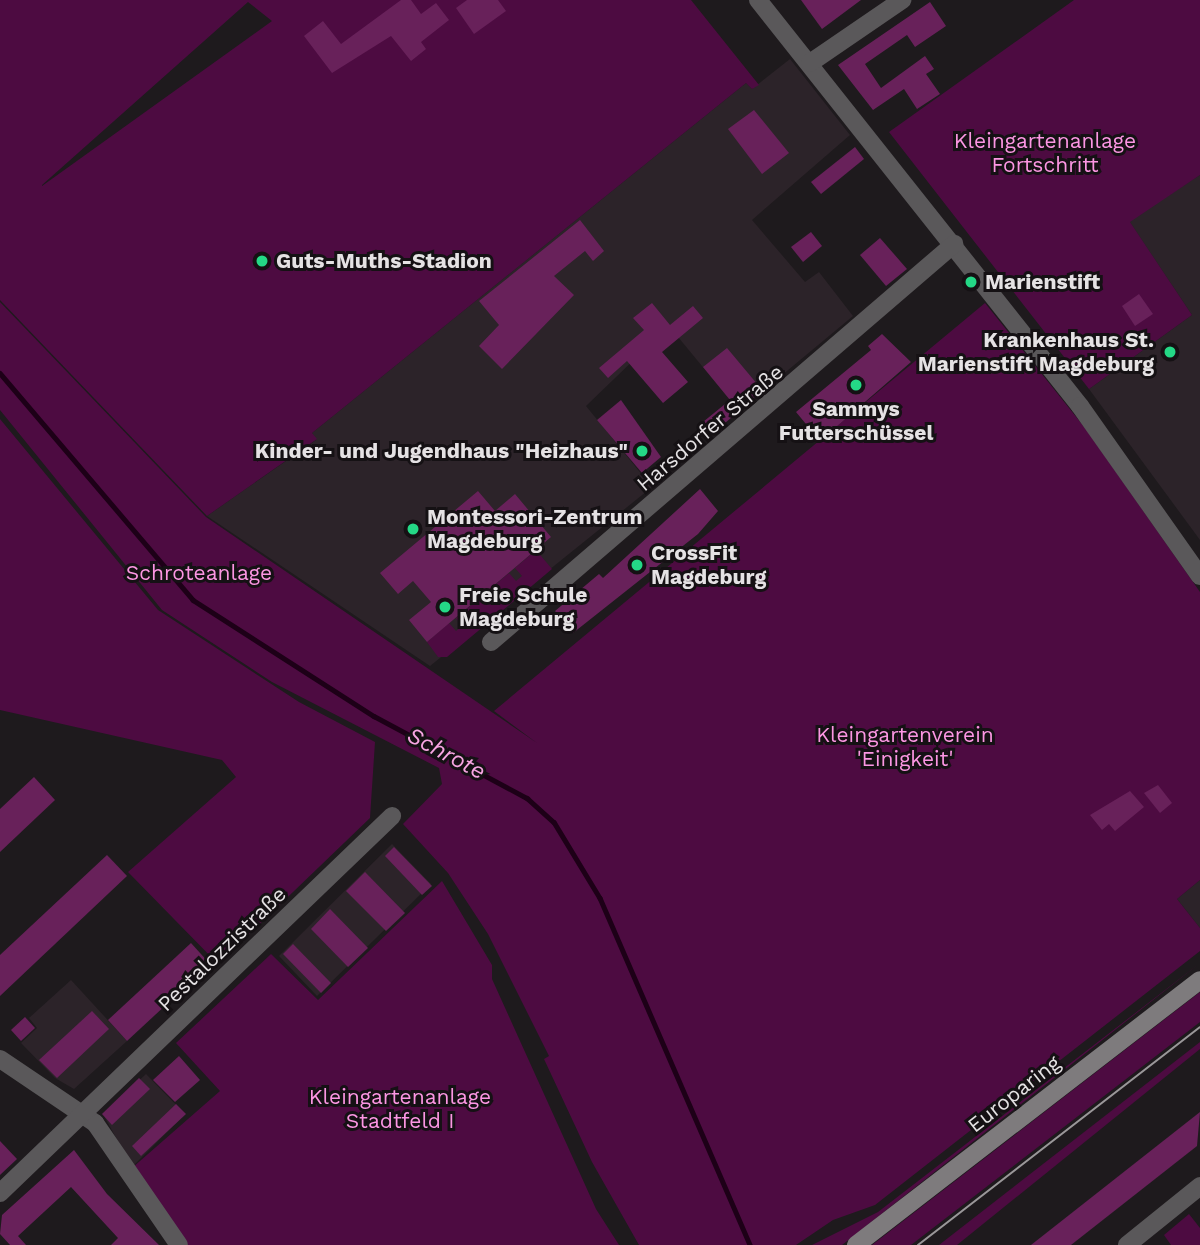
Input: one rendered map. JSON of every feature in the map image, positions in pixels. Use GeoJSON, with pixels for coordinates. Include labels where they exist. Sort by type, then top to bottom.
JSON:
{"type":"FeatureCollection","features":[{"type":"Feature","properties":{"kind":"main road","name":"Europaring"},"geometry":{"type":"LineString","coordinates":[[856,1245],[1200,980]]}},
{"type":"Feature","properties":{"kind":"street"},"geometry":{"type":"LineString","coordinates":[[758,0],[954,244],[1200,576]]}},
{"type":"Feature","properties":{"kind":"street"},"geometry":{"type":"LineString","coordinates":[[810,64],[902,0]]}},
{"type":"Feature","properties":{"kind":"street","name":"Harsdorfer Straße"},"geometry":{"type":"LineString","coordinates":[[491,642],[954,244]]}},
{"type":"Feature","properties":{"kind":"street","name":"Pestalozzistraße"},"geometry":{"type":"LineString","coordinates":[[0,1193],[392,816]]}},
{"type":"Feature","properties":{"kind":"street"},"geometry":{"type":"LineString","coordinates":[[0,1059],[83,1115],[179,1245]]}},
{"type":"Feature","properties":{"kind":"street"},"geometry":{"type":"LineString","coordinates":[[1127,1245],[1200,1186]]}},
{"type":"Feature","properties":{"kind":"shaded area"},"geometry":{"type":"Polygon","coordinates":[[[790,59],[850,135],[752,220],[805,282],[819,272],[853,316],[739,411],[669,326],[586,406],[652,487],[430,666],[207,516],[316,440],[312,433],[746,83],[752,89],[790,59]]]}},
{"type":"Feature","properties":{"kind":"shaded area","name":"Krankenhaus St. Marienstift Magdeburg"},"geometry":{"type":"Polygon","coordinates":[[[1200,175],[1200,540],[1089,389],[1192,315],[1129,221],[1200,175]]]}},
{"type":"Feature","properties":{"kind":"shaded area"},"geometry":{"type":"Polygon","coordinates":[[[392,844],[431,884],[317,996],[279,956],[392,844]]]}},
{"type":"Feature","properties":{"kind":"shaded area"},"geometry":{"type":"Polygon","coordinates":[[[1200,880],[1200,928],[1177,899],[1200,880]]]}},
{"type":"Feature","properties":{"kind":"shaded area"},"geometry":{"type":"Polygon","coordinates":[[[71,980],[127,1041],[74,1089],[55,1078],[21,1043],[37,1028],[29,1018],[71,980]]]}},
{"type":"Feature","properties":{"kind":"shaded area"},"geometry":{"type":"Polygon","coordinates":[[[146,1074],[185,1114],[132,1167],[103,1114],[146,1074]]]}},
{"type":"Feature","properties":{"kind":"green space","name":"Guts-Muths-Stadion"},"geometry":{"type":"Polygon","coordinates":[[[0,0],[691,0],[759,85],[752,89],[746,83],[312,433],[317,439],[207,516],[0,300],[0,0]],[[248,2],[42,186],[272,21],[248,2]]]}},
{"type":"Feature","properties":{"kind":"green space","name":"Kleingartenanlage Fortschritt"},"geometry":{"type":"Polygon","coordinates":[[[1074,0],[1200,0],[1200,175],[1130,222],[1192,315],[1089,389],[889,132],[1074,0]]]}},
{"type":"Feature","properties":{"kind":"green space","name":"Kleingartenverein 'Einigkeit'"},"geometry":{"type":"Polygon","coordinates":[[[0,302],[206,517],[537,743],[494,711],[985,303],[1085,428],[1200,592],[1200,880],[1177,899],[1200,928],[1200,951],[875,1205],[833,1220],[796,1245],[639,1245],[592,1162],[544,1059],[549,1056],[488,934],[448,873],[403,824],[442,784],[439,768],[272,682],[162,610],[0,410],[0,302]]]}},
{"type":"Feature","properties":{"kind":"green space"},"geometry":{"type":"Polygon","coordinates":[[[0,419],[158,610],[299,702],[375,742],[370,818],[218,964],[128,872],[236,777],[222,760],[0,710],[0,419]]]}},
{"type":"Feature","properties":{"kind":"green space"},"geometry":{"type":"Polygon","coordinates":[[[536,550],[552,569],[447,657],[438,657],[427,642],[449,623],[456,631],[462,626],[456,618],[509,573],[516,581],[522,576],[515,568],[536,550]]]}},
{"type":"Feature","properties":{"kind":"green space","name":"Kleingartenanlage Stadtfeld I"},"geometry":{"type":"Polygon","coordinates":[[[442,881],[492,965],[492,979],[596,1209],[619,1245],[187,1245],[132,1168],[220,1091],[176,1043],[271,954],[318,1000],[442,881]]]}},
{"type":"Feature","properties":{"kind":"green space"},"geometry":{"type":"Polygon","coordinates":[[[1200,963],[842,1245],[812,1245],[878,1212],[1200,963]]]}},
{"type":"Feature","properties":{"kind":"green space"},"geometry":{"type":"Polygon","coordinates":[[[1200,992],[1200,1022],[911,1245],[872,1245],[1200,992]]]}},
{"type":"Feature","properties":{"kind":"green space"},"geometry":{"type":"Polygon","coordinates":[[[1200,1042],[1200,1049],[957,1245],[939,1245],[1200,1042]]]}},
{"type":"Feature","properties":{"kind":"green space"},"geometry":{"type":"Polygon","coordinates":[[[1189,1214],[1200,1228],[1200,1245],[1171,1245],[1164,1235],[1189,1214]]]}},
{"type":"Feature","properties":{"kind":"building"},"geometry":{"type":"Polygon","coordinates":[[[401,0],[411,0],[421,14],[436,3],[449,20],[421,42],[426,49],[411,61],[391,36],[332,73],[304,36],[323,21],[341,44],[401,0]]]}},
{"type":"Feature","properties":{"kind":"building"},"geometry":{"type":"Polygon","coordinates":[[[467,0],[498,0],[506,11],[474,34],[456,8],[467,0]]]}},
{"type":"Feature","properties":{"kind":"building"},"geometry":{"type":"Polygon","coordinates":[[[801,0],[861,0],[822,29],[801,0]]]}},
{"type":"Feature","properties":{"kind":"building"},"geometry":{"type":"Polygon","coordinates":[[[930,2],[946,26],[915,47],[907,35],[865,64],[881,88],[925,56],[934,69],[926,74],[940,94],[917,109],[904,89],[873,110],[838,65],[930,2]]]}},
{"type":"Feature","properties":{"kind":"building"},"geometry":{"type":"Polygon","coordinates":[[[754,110],[789,153],[762,174],[728,129],[754,110]]]}},
{"type":"Feature","properties":{"kind":"building"},"geometry":{"type":"Polygon","coordinates":[[[855,147],[864,159],[821,194],[811,182],[855,147]]]}},
{"type":"Feature","properties":{"kind":"building"},"geometry":{"type":"Polygon","coordinates":[[[580,220],[604,251],[593,261],[585,251],[554,276],[574,295],[502,369],[479,346],[499,325],[479,301],[580,220]]]}},
{"type":"Feature","properties":{"kind":"building"},"geometry":{"type":"Polygon","coordinates":[[[811,232],[822,246],[803,262],[791,247],[811,232]]]}},
{"type":"Feature","properties":{"kind":"building"},"geometry":{"type":"Polygon","coordinates":[[[880,238],[907,269],[886,286],[860,255],[880,238]]]}},
{"type":"Feature","properties":{"kind":"building"},"geometry":{"type":"Polygon","coordinates":[[[1139,294],[1153,314],[1135,326],[1122,306],[1139,294]]]}},
{"type":"Feature","properties":{"kind":"building"},"geometry":{"type":"Polygon","coordinates":[[[652,303],[670,325],[693,306],[703,318],[662,352],[688,382],[663,403],[627,361],[608,378],[599,368],[644,330],[633,318],[652,303]]]}},
{"type":"Feature","properties":{"kind":"building"},"geometry":{"type":"Polygon","coordinates":[[[882,334],[911,362],[820,441],[796,412],[871,350],[868,346],[882,334]]]}},
{"type":"Feature","properties":{"kind":"building"},"geometry":{"type":"Polygon","coordinates":[[[727,348],[763,391],[713,433],[703,422],[730,400],[703,367],[727,348]]]}},
{"type":"Feature","properties":{"kind":"building"},"geometry":{"type":"Polygon","coordinates":[[[621,400],[661,457],[642,473],[597,420],[621,400]]]}},
{"type":"Feature","properties":{"kind":"building"},"geometry":{"type":"Polygon","coordinates":[[[700,489],[718,511],[698,534],[573,633],[555,611],[599,574],[603,578],[700,489]]]}},
{"type":"Feature","properties":{"kind":"building"},"geometry":{"type":"Polygon","coordinates":[[[478,491],[495,511],[515,494],[551,537],[427,642],[409,620],[431,602],[413,581],[398,594],[380,573],[478,491]]]}},
{"type":"Feature","properties":{"kind":"building"},"geometry":{"type":"Polygon","coordinates":[[[34,777],[55,800],[0,852],[0,809],[34,777]]]}},
{"type":"Feature","properties":{"kind":"building"},"geometry":{"type":"Polygon","coordinates":[[[1158,785],[1172,803],[1160,813],[1144,793],[1158,785]]]}},
{"type":"Feature","properties":{"kind":"building"},"geometry":{"type":"Polygon","coordinates":[[[1130,791],[1144,807],[1115,831],[1109,824],[1102,830],[1090,815],[1130,791]]]}},
{"type":"Feature","properties":{"kind":"building"},"geometry":{"type":"Polygon","coordinates":[[[394,847],[432,886],[422,895],[385,856],[394,847]]]}},
{"type":"Feature","properties":{"kind":"building"},"geometry":{"type":"Polygon","coordinates":[[[107,855],[127,876],[0,996],[0,955],[107,855]]]}},
{"type":"Feature","properties":{"kind":"building"},"geometry":{"type":"Polygon","coordinates":[[[365,872],[405,913],[386,931],[346,891],[365,872]]]}},
{"type":"Feature","properties":{"kind":"building"},"geometry":{"type":"Polygon","coordinates":[[[330,909],[368,948],[348,967],[311,929],[330,909]]]}},
{"type":"Feature","properties":{"kind":"building"},"geometry":{"type":"Polygon","coordinates":[[[191,943],[210,964],[127,1041],[108,1020],[191,943]]]}},
{"type":"Feature","properties":{"kind":"building"},"geometry":{"type":"Polygon","coordinates":[[[293,944],[331,983],[321,993],[283,954],[293,944]]]}},
{"type":"Feature","properties":{"kind":"building"},"geometry":{"type":"Polygon","coordinates":[[[92,1011],[109,1029],[57,1078],[39,1060],[92,1011]]]}},
{"type":"Feature","properties":{"kind":"building"},"geometry":{"type":"Polygon","coordinates":[[[25,1017],[35,1028],[21,1041],[11,1030],[25,1017]]]}},
{"type":"Feature","properties":{"kind":"building"},"geometry":{"type":"Polygon","coordinates":[[[179,1056],[200,1080],[175,1102],[153,1080],[179,1056]]]}},
{"type":"Feature","properties":{"kind":"building"},"geometry":{"type":"Polygon","coordinates":[[[139,1078],[150,1089],[112,1125],[102,1114],[139,1078]]]}},
{"type":"Feature","properties":{"kind":"building"},"geometry":{"type":"Polygon","coordinates":[[[176,1104],[186,1114],[141,1156],[132,1146],[176,1104]]]}},
{"type":"Feature","properties":{"kind":"building"},"geometry":{"type":"Polygon","coordinates":[[[1200,1112],[1197,1146],[1071,1245],[1031,1245],[1200,1112]]]}},
{"type":"Feature","properties":{"kind":"building"},"geometry":{"type":"Polygon","coordinates":[[[0,1141],[17,1159],[0,1175],[0,1141]]]}},
{"type":"Feature","properties":{"kind":"building"},"geometry":{"type":"Polygon","coordinates":[[[74,1150],[107,1194],[159,1245],[111,1245],[118,1238],[71,1187],[18,1236],[26,1245],[10,1245],[0,1234],[2,1215],[74,1150]]]}},
{"type":"Feature","properties":{"kind":"waterway","name":"Schrote"},"geometry":{"type":"LineString","coordinates":[[0,373],[193,600],[374,716],[527,798],[554,822],[600,898],[750,1245]]}},
{"type":"Feature","properties":{"kind":"tram line"},"geometry":{"type":"LineString","coordinates":[[918,1245],[1200,1027]]}},
{"type":"Feature","properties":{"kind":"place","name":"Guts-Muths-Stadion"},"geometry":{"type":"Point","coordinates":[262,261]}},
{"type":"Feature","properties":{"kind":"place","name":"Marienstift"},"geometry":{"type":"Point","coordinates":[971,282]}},
{"type":"Feature","properties":{"kind":"place","name":"Krankenhaus St. Marienstift Magdeburg"},"geometry":{"type":"Point","coordinates":[1170,352]}},
{"type":"Feature","properties":{"kind":"place","name":"Sammys Futterschüssel"},"geometry":{"type":"Point","coordinates":[856,385]}},
{"type":"Feature","properties":{"kind":"place","name":"Kinder- und Jugendhaus \"Heizhaus\""},"geometry":{"type":"Point","coordinates":[642,451]}},
{"type":"Feature","properties":{"kind":"place","name":"Montessori-Zentrum Magdeburg"},"geometry":{"type":"Point","coordinates":[413,529]}},
{"type":"Feature","properties":{"kind":"place","name":"CrossFit Magdeburg"},"geometry":{"type":"Point","coordinates":[637,565]}},
{"type":"Feature","properties":{"kind":"place","name":"Freie Schule Magdeburg"},"geometry":{"type":"Point","coordinates":[445,607]}},
{"type":"Feature","properties":{"kind":"park label","name":"Schroteanlage"},"geometry":{"type":"Point","coordinates":[199,573]}}]}
